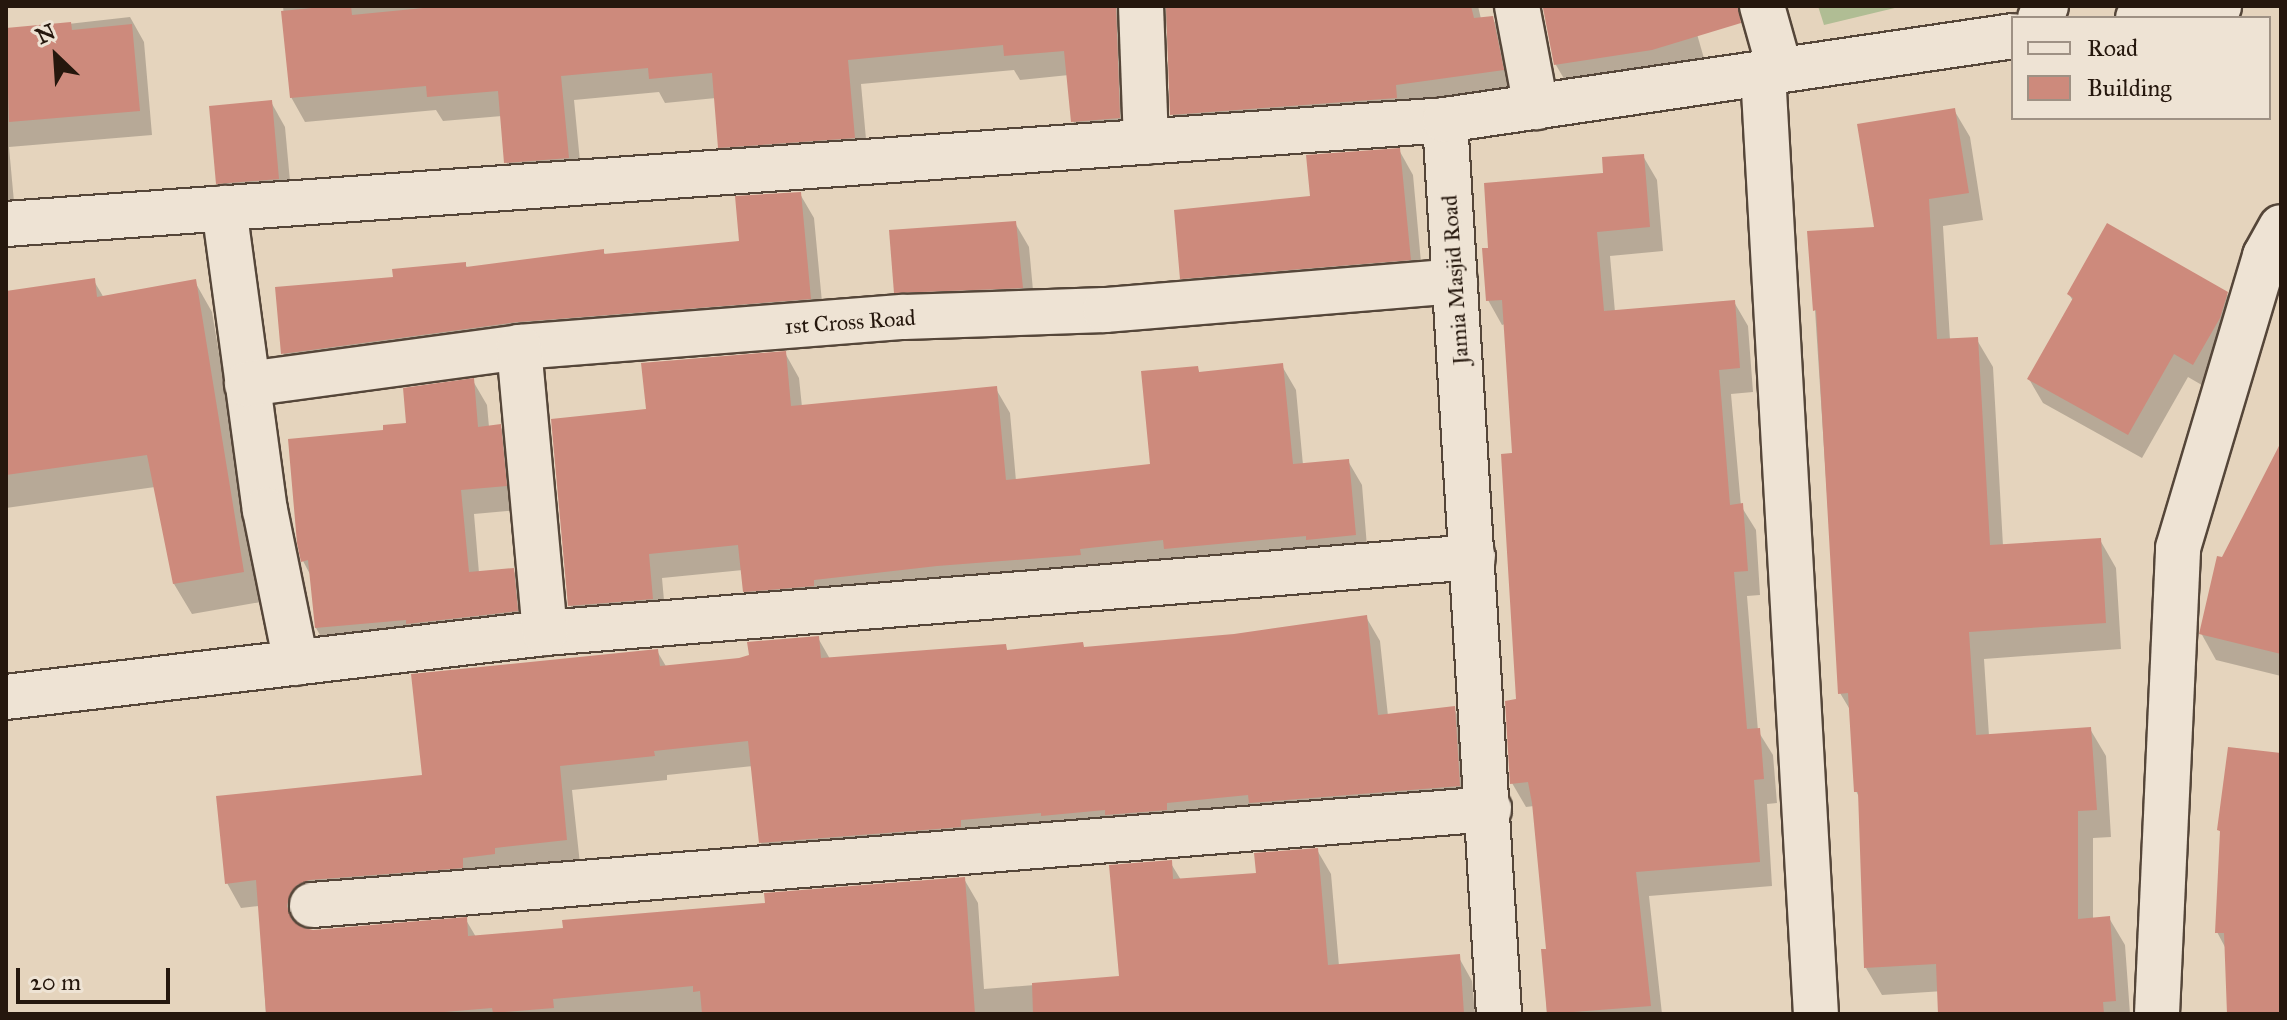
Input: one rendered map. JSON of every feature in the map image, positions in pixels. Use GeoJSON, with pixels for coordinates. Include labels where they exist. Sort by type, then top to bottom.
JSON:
{"type":"FeatureCollection","features":[{"type":"Feature","properties":{"kind":"street"},"geometry":{"type":"LineString","coordinates":[[1141,6],[1146,142]]}},
{"type":"Feature","properties":{"kind":"street"},"geometry":{"type":"LineString","coordinates":[[1517,6],[1536,107]]}},
{"type":"Feature","properties":{"kind":"street"},"geometry":{"type":"LineString","coordinates":[[1762,6],[1772,72],[1816,1014]]}},
{"type":"Feature","properties":{"kind":"street"},"geometry":{"type":"LineString","coordinates":[[2152,16],[2219,6]]}},
{"type":"Feature","properties":{"kind":"street"},"geometry":{"type":"LineString","coordinates":[[6,224],[1445,120],[2011,36]]}},
{"type":"Feature","properties":{"kind":"street","name":"Jamia Masjid Road"},"geometry":{"type":"LineString","coordinates":[[1445,120],[1499,1014]]}},
{"type":"Feature","properties":{"kind":"street"},"geometry":{"type":"LineString","coordinates":[[224,208],[265,510],[296,663]]}},
{"type":"Feature","properties":{"kind":"street"},"geometry":{"type":"LineString","coordinates":[[2157,1014],[2178,548],[2265,256],[2281,227]]}},
{"type":"Feature","properties":{"kind":"street","name":"1st Cross Road"},"geometry":{"type":"LineString","coordinates":[[247,384],[519,347],[904,317],[1105,310],[1455,281]]}},
{"type":"Feature","properties":{"kind":"street"},"geometry":{"type":"LineString","coordinates":[[519,347],[545,633]]}},
{"type":"Feature","properties":{"kind":"street"},"geometry":{"type":"LineString","coordinates":[[6,697],[545,633],[1473,557]]}},
{"type":"Feature","properties":{"kind":"street"},"geometry":{"type":"LineString","coordinates":[[312,905],[1489,809]]}},
{"type":"Feature","properties":{"kind":"green space"},"geometry":{"type":"Polygon","coordinates":[[[1818,6],[1903,6],[1824,25],[1818,6]]]}},
{"type":"Feature","properties":{"kind":"building"},"geometry":{"type":"Polygon","coordinates":[[[351,6],[352,15],[444,6],[1116,6],[1120,118],[1071,122],[1064,51],[1004,56],[1003,45],[848,60],[855,138],[718,148],[712,73],[649,79],[648,68],[561,76],[569,158],[504,163],[498,91],[427,97],[426,86],[290,98],[281,11],[351,6]]]}},
{"type":"Feature","properties":{"kind":"building"},"geometry":{"type":"Polygon","coordinates":[[[1166,6],[1471,6],[1474,18],[1493,16],[1504,70],[1396,85],[1397,98],[1170,115],[1166,6]]]}},
{"type":"Feature","properties":{"kind":"building"},"geometry":{"type":"Polygon","coordinates":[[[1738,6],[1741,23],[1652,50],[1554,65],[1543,8],[1738,6]]]}},
{"type":"Feature","properties":{"kind":"building"},"geometry":{"type":"Polygon","coordinates":[[[71,22],[72,30],[132,24],[140,111],[9,122],[6,28],[71,22]]]}},
{"type":"Feature","properties":{"kind":"building"},"geometry":{"type":"Polygon","coordinates":[[[272,100],[279,179],[216,184],[209,106],[272,100]]]}},
{"type":"Feature","properties":{"kind":"building"},"geometry":{"type":"Polygon","coordinates":[[[1955,108],[1969,193],[1929,199],[1937,339],[1978,337],[1990,545],[2101,538],[2106,623],[1969,632],[1976,735],[2091,727],[2097,810],[2078,811],[2078,919],[2110,916],[2116,1001],[2103,1002],[2104,1014],[1938,1014],[1936,964],[1864,968],[1858,792],[1854,792],[1848,693],[1838,694],[1816,310],[1813,311],[1807,231],[1874,227],[1857,124],[1955,108]]]}},
{"type":"Feature","properties":{"kind":"building"},"geometry":{"type":"Polygon","coordinates":[[[1400,148],[1411,260],[1180,279],[1174,210],[1310,196],[1306,155],[1400,148]]]}},
{"type":"Feature","properties":{"kind":"building"},"geometry":{"type":"Polygon","coordinates":[[[1644,154],[1650,227],[1597,232],[1604,311],[1735,300],[1740,368],[1719,370],[1730,505],[1743,503],[1748,571],[1734,572],[1747,729],[1760,728],[1764,779],[1754,780],[1760,862],[1636,872],[1651,1006],[1547,1014],[1541,949],[1546,949],[1532,803],[1528,782],[1510,784],[1505,701],[1516,699],[1501,454],[1512,453],[1502,300],[1486,301],[1482,248],[1488,248],[1484,183],[1603,173],[1602,157],[1644,154]]]}},
{"type":"Feature","properties":{"kind":"building"},"geometry":{"type":"Polygon","coordinates":[[[801,192],[811,299],[517,322],[281,354],[275,287],[393,277],[392,269],[466,262],[466,267],[604,249],[604,254],[739,241],[735,196],[801,192]]]}},
{"type":"Feature","properties":{"kind":"building"},"geometry":{"type":"Polygon","coordinates":[[[1016,221],[1023,288],[894,293],[889,230],[1016,221]]]}},
{"type":"Feature","properties":{"kind":"building"},"geometry":{"type":"Polygon","coordinates":[[[2107,223],[2228,292],[2220,318],[2193,365],[2174,354],[2128,435],[2027,379],[2073,298],[2067,294],[2107,223]]]}},
{"type":"Feature","properties":{"kind":"building"},"geometry":{"type":"Polygon","coordinates":[[[95,278],[97,297],[196,279],[244,572],[173,584],[147,455],[6,475],[6,291],[95,278]]]}},
{"type":"Feature","properties":{"kind":"building"},"geometry":{"type":"Polygon","coordinates":[[[786,351],[791,406],[997,386],[1006,480],[1150,464],[1141,371],[1198,366],[1199,372],[1283,363],[1293,464],[1349,459],[1356,535],[1306,540],[1306,536],[1164,549],[1163,540],[1080,549],[1081,555],[937,566],[814,580],[814,586],[743,592],[738,545],[649,554],[653,599],[568,606],[551,419],[646,409],[641,363],[786,351]]]}},
{"type":"Feature","properties":{"kind":"building"},"geometry":{"type":"Polygon","coordinates":[[[474,378],[478,427],[501,424],[507,486],[461,490],[469,572],[514,568],[518,611],[406,624],[406,620],[315,628],[308,560],[301,562],[297,543],[288,439],[383,430],[383,425],[406,423],[403,388],[474,378]]]}},
{"type":"Feature","properties":{"kind":"building"},"geometry":{"type":"Polygon","coordinates":[[[2281,442],[2281,654],[2199,634],[2217,556],[2222,557],[2281,442]]]}},
{"type":"Feature","properties":{"kind":"building"},"geometry":{"type":"Polygon","coordinates":[[[1367,615],[1378,715],[1455,706],[1460,786],[1249,803],[1248,795],[1167,803],[1167,810],[1105,815],[1105,810],[1041,816],[1041,813],[961,820],[961,827],[759,843],[748,741],[654,751],[655,756],[560,766],[567,840],[495,848],[495,854],[463,858],[463,868],[309,880],[297,885],[290,894],[287,906],[292,920],[301,927],[313,930],[467,917],[468,936],[563,928],[562,920],[765,903],[764,893],[965,877],[975,1014],[702,1014],[700,991],[693,992],[693,986],[553,999],[554,1008],[493,1013],[492,1008],[420,1014],[266,1014],[256,880],[225,884],[216,796],[422,775],[411,674],[658,649],[660,666],[739,658],[749,655],[747,642],[819,636],[821,658],[1006,644],[1007,650],[1083,642],[1084,647],[1234,634],[1367,615]]]}},
{"type":"Feature","properties":{"kind":"building"},"geometry":{"type":"Polygon","coordinates":[[[2228,747],[2281,753],[2281,1014],[2227,1014],[2224,933],[2215,933],[2220,831],[2217,830],[2228,747]]]}},
{"type":"Feature","properties":{"kind":"building"},"geometry":{"type":"Polygon","coordinates":[[[1318,848],[1328,965],[1460,954],[1464,1014],[1033,1014],[1032,983],[1119,976],[1109,865],[1172,860],[1173,879],[1256,873],[1254,853],[1318,848]]]}}]}
